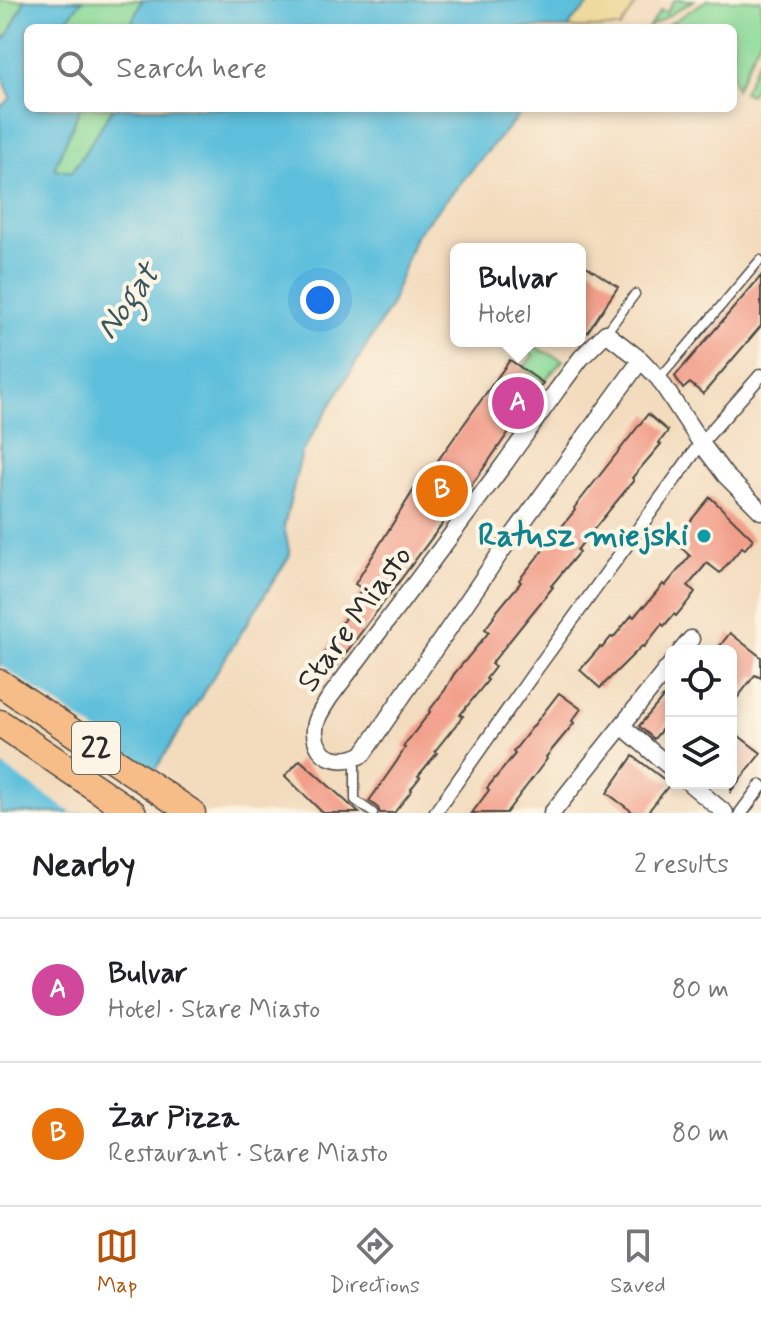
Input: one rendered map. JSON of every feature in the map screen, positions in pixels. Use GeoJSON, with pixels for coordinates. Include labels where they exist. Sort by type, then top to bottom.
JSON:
{"type":"FeatureCollection","features":[{"type":"Feature","properties":{"kind":"main road","name":"22"},"geometry":{"type":"LineString","coordinates":[[0,683],[192,813]]}},
{"type":"Feature","properties":{"kind":"main road","name":"22"},"geometry":{"type":"LineString","coordinates":[[0,723],[133,813]]}},
{"type":"Feature","properties":{"kind":"street"},"geometry":{"type":"LineString","coordinates":[[606,333],[641,360],[659,379],[731,482],[761,511]]}},
{"type":"Feature","properties":{"kind":"street","name":"Stare Miasto"},"geometry":{"type":"LineString","coordinates":[[355,759],[335,760],[325,754],[318,742],[316,721],[330,697],[581,358],[606,333]]}},
{"type":"Feature","properties":{"kind":"street"},"geometry":{"type":"LineString","coordinates":[[355,759],[363,754],[503,549],[641,360]]}},
{"type":"Feature","properties":{"kind":"street"},"geometry":{"type":"LineString","coordinates":[[435,813],[701,443],[761,375]]}},
{"type":"Feature","properties":{"kind":"street"},"geometry":{"type":"LineString","coordinates":[[552,813],[665,672]]}},
{"type":"Feature","properties":{"kind":"street"},"geometry":{"type":"LineString","coordinates":[[622,726],[665,763]]}},
{"type":"Feature","properties":{"kind":"street"},"geometry":{"type":"LineString","coordinates":[[741,813],[761,786]]}},
{"type":"Feature","properties":{"kind":"street"},"geometry":{"type":"LineString","coordinates":[[696,789],[725,813]]}},
{"type":"Feature","properties":{"kind":"lane"},"geometry":{"type":"LineString","coordinates":[[659,379],[760,260]]}},
{"type":"Feature","properties":{"kind":"lane"},"geometry":{"type":"LineString","coordinates":[[606,333],[635,294]]}},
{"type":"Feature","properties":{"kind":"lane"},"geometry":{"type":"LineString","coordinates":[[355,759],[355,800],[373,813]]}},
{"type":"Feature","properties":{"kind":"green space"},"geometry":{"type":"Polygon","coordinates":[[[0,0],[25,0],[8,35],[0,43],[0,0]]]}},
{"type":"Feature","properties":{"kind":"green space"},"geometry":{"type":"Polygon","coordinates":[[[82,0],[142,0],[131,24],[63,24],[82,0]]]}},
{"type":"Feature","properties":{"kind":"green space"},"geometry":{"type":"Polygon","coordinates":[[[674,0],[694,0],[651,24],[661,10],[666,13],[674,0]]]}},
{"type":"Feature","properties":{"kind":"green space"},"geometry":{"type":"Polygon","coordinates":[[[707,0],[761,0],[761,37],[737,87],[737,24],[669,24],[707,0]]]}},
{"type":"Feature","properties":{"kind":"green space"},"geometry":{"type":"Polygon","coordinates":[[[761,55],[761,76],[750,95],[743,92],[761,55]]]}},
{"type":"Feature","properties":{"kind":"green space"},"geometry":{"type":"Polygon","coordinates":[[[78,112],[110,112],[72,172],[53,169],[78,112]]]}},
{"type":"Feature","properties":{"kind":"green space"},"geometry":{"type":"Polygon","coordinates":[[[522,347],[534,347],[563,360],[543,383],[523,369],[533,355],[522,347]]]}},
{"type":"Feature","properties":{"kind":"sand"},"geometry":{"type":"Polygon","coordinates":[[[594,0],[639,0],[623,24],[571,24],[594,0]]]}},
{"type":"Feature","properties":{"kind":"water","name":"Nogat"},"geometry":{"type":"Polygon","coordinates":[[[25,0],[82,0],[63,24],[24,24],[24,112],[78,112],[54,169],[72,172],[110,112],[522,112],[415,236],[390,307],[302,452],[284,526],[290,555],[128,813],[0,813],[0,107],[11,98],[0,71],[0,43],[8,35],[25,0]]]}},
{"type":"Feature","properties":{"kind":"water"},"geometry":{"type":"Polygon","coordinates":[[[142,0],[594,0],[571,24],[131,24],[142,0]]]}},
{"type":"Feature","properties":{"kind":"pier"},"geometry":{"type":"Polygon","coordinates":[[[0,665],[158,773],[132,813],[72,813],[0,764],[0,665]]]}},
{"type":"Feature","properties":{"kind":"building"},"geometry":{"type":"Polygon","coordinates":[[[586,266],[618,287],[586,334],[586,266]]]}},
{"type":"Feature","properties":{"kind":"building"},"geometry":{"type":"Polygon","coordinates":[[[761,276],[761,326],[703,394],[690,383],[683,389],[675,376],[761,276]]]}},
{"type":"Feature","properties":{"kind":"building"},"geometry":{"type":"Polygon","coordinates":[[[510,360],[543,383],[481,472],[333,670],[320,660],[362,589],[355,584],[423,475],[426,477],[510,360]]]}},
{"type":"Feature","properties":{"kind":"building"},"geometry":{"type":"Polygon","coordinates":[[[648,414],[668,431],[661,444],[491,664],[495,667],[488,680],[435,751],[437,753],[418,776],[412,790],[394,813],[380,813],[369,801],[403,747],[454,674],[489,632],[485,629],[521,582],[519,580],[648,414]]]}},
{"type":"Feature","properties":{"kind":"building"},"geometry":{"type":"Polygon","coordinates":[[[710,497],[753,539],[720,573],[707,563],[688,586],[695,592],[676,616],[674,614],[664,626],[662,624],[644,647],[600,688],[580,670],[663,584],[665,586],[690,556],[674,541],[710,497]]]}},
{"type":"Feature","properties":{"kind":"building"},"geometry":{"type":"Polygon","coordinates":[[[730,633],[761,657],[761,678],[755,675],[737,698],[737,645],[721,645],[730,633]]]}},
{"type":"Feature","properties":{"kind":"building"},"geometry":{"type":"Polygon","coordinates":[[[559,693],[581,709],[572,721],[574,723],[506,813],[472,813],[489,790],[487,788],[515,754],[513,752],[559,693]]]}},
{"type":"Feature","properties":{"kind":"building"},"geometry":{"type":"Polygon","coordinates":[[[665,695],[665,725],[654,739],[639,726],[665,695]]]}},
{"type":"Feature","properties":{"kind":"building"},"geometry":{"type":"Polygon","coordinates":[[[737,735],[761,753],[737,783],[737,735]]]}},
{"type":"Feature","properties":{"kind":"building"},"geometry":{"type":"Polygon","coordinates":[[[633,756],[665,780],[666,789],[647,813],[634,813],[607,793],[633,756]]]}},
{"type":"Feature","properties":{"kind":"building"},"geometry":{"type":"Polygon","coordinates":[[[300,760],[359,813],[323,813],[285,776],[300,760]]]}},
{"type":"Feature","properties":{"kind":"place","name":"Bulvar"},"geometry":{"type":"Point","coordinates":[518,403]}},
{"type":"Feature","properties":{"kind":"place","name":"Żar Pizza"},"geometry":{"type":"Point","coordinates":[442,491]}},
{"type":"Feature","properties":{"kind":"place","name":"Ratusz miejski"},"geometry":{"type":"Point","coordinates":[704,536]}}]}
